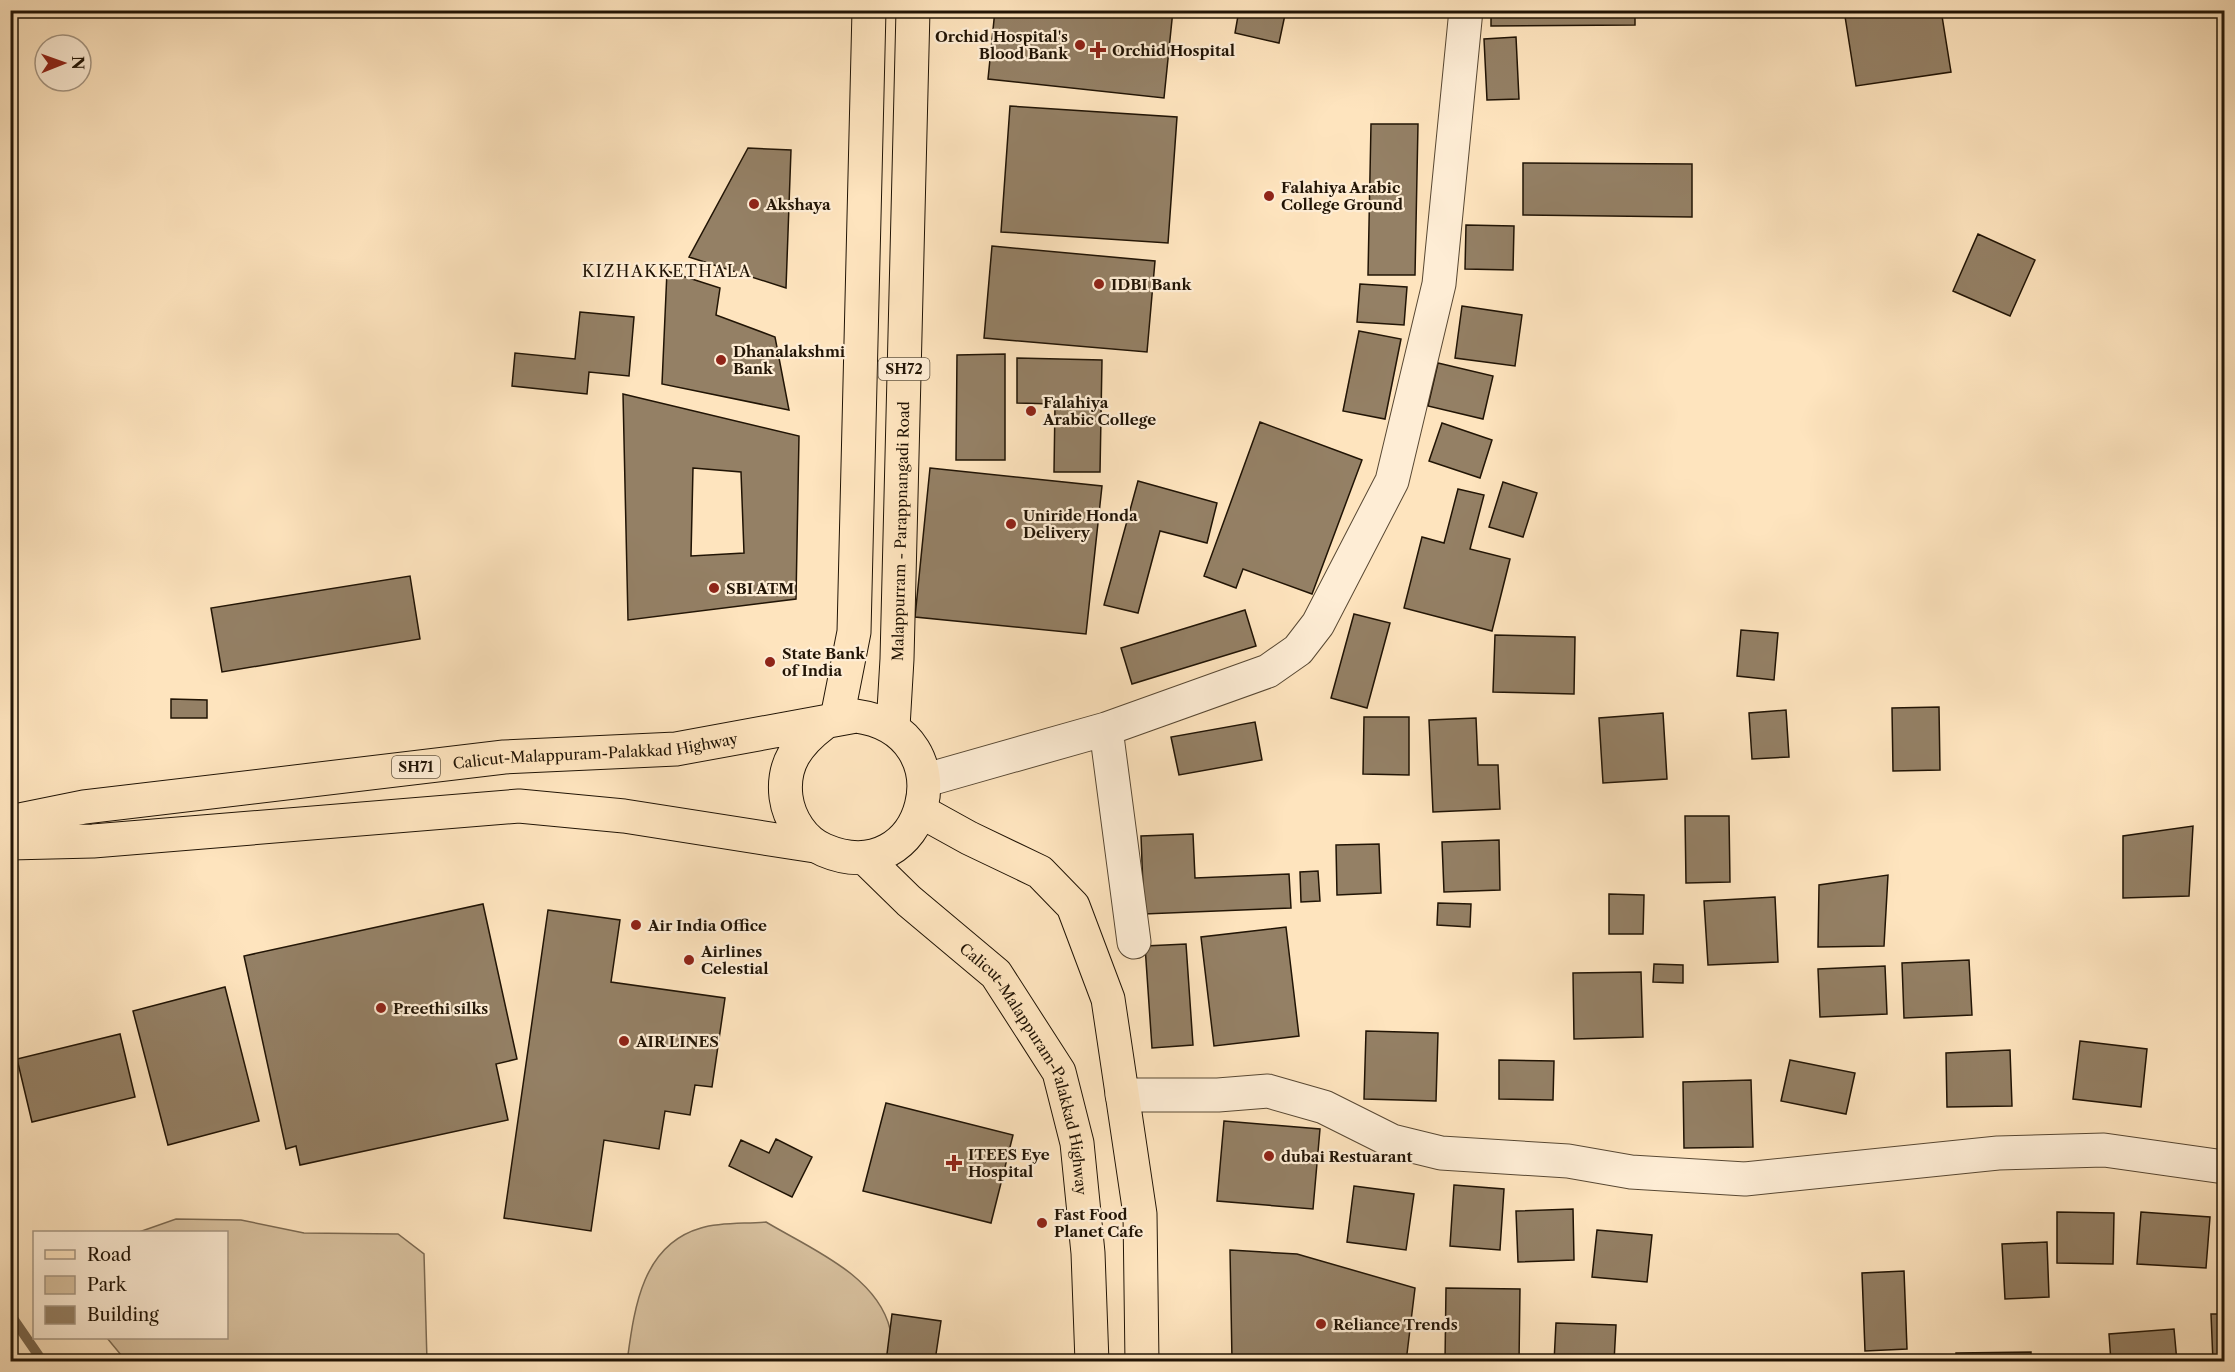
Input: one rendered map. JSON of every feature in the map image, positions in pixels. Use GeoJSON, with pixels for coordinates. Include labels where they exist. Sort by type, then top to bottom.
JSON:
{"type":"FeatureCollection","features":[{"type":"Feature","properties":{"kind":"main road","name":"SH72"},"geometry":{"type":"LineString","coordinates":[[830,721],[854,632],[869,10]]}},
{"type":"Feature","properties":{"kind":"main road","name":"Malappurram - Parappnangadi Road"},"geometry":{"type":"LineString","coordinates":[[893,727],[897,659],[913,10]]}},
{"type":"Feature","properties":{"kind":"main road","name":"Calicut-Malappuram-Palakkad Highway"},"geometry":{"type":"LineString","coordinates":[[10,822],[84,807],[504,757],[676,749],[856,716],[875,719],[893,727],[915,750],[924,796]]}},
{"type":"Feature","properties":{"kind":"main road"},"geometry":{"type":"LineString","coordinates":[[815,846],[798,829],[787,807],[784,783],[790,759],[804,738],[830,721]]}},
{"type":"Feature","properties":{"kind":"main road"},"geometry":{"type":"LineString","coordinates":[[10,843],[93,841],[519,806],[624,816],[815,846],[839,856],[865,858],[889,850],[909,834],[924,796],[969,838],[1040,872],[1073,906],[1108,999],[1140,1214],[1142,1362]]}},
{"type":"Feature","properties":{"kind":"main road","name":"Calicut-Malappuram-Palakkad Highway"},"geometry":{"type":"LineString","coordinates":[[865,858],[909,901],[996,974],[1059,1072],[1077,1143],[1088,1253],[1092,1362]]}},
{"type":"Feature","properties":{"kind":"street"},"geometry":{"type":"LineString","coordinates":[[924,796],[1268,671],[1298,650],[1318,624],[1392,482],[1439,284],[1466,10]]}},
{"type":"Feature","properties":{"kind":"street"},"geometry":{"type":"LineString","coordinates":[[1106,729],[1134,942]]}},
{"type":"Feature","properties":{"kind":"street"},"geometry":{"type":"LineString","coordinates":[[1122,1095],[1218,1095],[1268,1091],[1324,1107],[1392,1141],[1441,1153],[1568,1161],[1631,1172],[1744,1179],[1998,1154],[2104,1150],[2224,1167]]}},
{"type":"Feature","properties":{"kind":"green space"},"geometry":{"type":"Polygon","coordinates":[[[176,1219],[241,1220],[304,1233],[398,1234],[424,1254],[427,1361],[126,1361],[108,1339],[228,1339],[228,1231],[142,1231],[176,1219]]]}},
{"type":"Feature","properties":{"kind":"green space"},"geometry":{"type":"Polygon","coordinates":[[[766,1222],[839,1265],[871,1293],[883,1310],[890,1329],[892,1361],[627,1362],[633,1322],[644,1282],[653,1264],[665,1249],[681,1237],[701,1228],[766,1222]]]}},
{"type":"Feature","properties":{"kind":"building","name":"Orchid Hospital"},"geometry":{"type":"Polygon","coordinates":[[[995,10],[1173,10],[1164,98],[988,79],[995,10]]]}},
{"type":"Feature","properties":{"kind":"building"},"geometry":{"type":"Polygon","coordinates":[[[1239,10],[1286,10],[1279,43],[1235,33],[1239,10]]]}},
{"type":"Feature","properties":{"kind":"building"},"geometry":{"type":"Polygon","coordinates":[[[1491,10],[1635,10],[1635,25],[1491,26],[1491,10]]]}},
{"type":"Feature","properties":{"kind":"building"},"geometry":{"type":"Polygon","coordinates":[[[1844,10],[1941,10],[1951,72],[1856,86],[1844,10]]]}},
{"type":"Feature","properties":{"kind":"building"},"geometry":{"type":"Polygon","coordinates":[[[2099,10],[2171,10],[2171,12],[2099,15],[2099,10]]]}},
{"type":"Feature","properties":{"kind":"building"},"geometry":{"type":"Polygon","coordinates":[[[1516,37],[1519,99],[1487,100],[1484,39],[1516,37]]]}},
{"type":"Feature","properties":{"kind":"building"},"geometry":{"type":"Polygon","coordinates":[[[1010,106],[1177,117],[1168,243],[1001,232],[1010,106]]]}},
{"type":"Feature","properties":{"kind":"building"},"geometry":{"type":"Polygon","coordinates":[[[1371,124],[1418,124],[1415,275],[1368,275],[1371,124]]]}},
{"type":"Feature","properties":{"kind":"building","name":"Akshaya"},"geometry":{"type":"Polygon","coordinates":[[[748,148],[791,150],[786,288],[689,257],[748,148]]]}},
{"type":"Feature","properties":{"kind":"building"},"geometry":{"type":"Polygon","coordinates":[[[1523,163],[1692,164],[1692,217],[1523,215],[1523,163]]]}},
{"type":"Feature","properties":{"kind":"building"},"geometry":{"type":"Polygon","coordinates":[[[1466,225],[1514,226],[1513,270],[1465,269],[1466,225]]]}},
{"type":"Feature","properties":{"kind":"building"},"geometry":{"type":"Polygon","coordinates":[[[1978,234],[2035,260],[2010,316],[1953,291],[1978,234]]]}},
{"type":"Feature","properties":{"kind":"building"},"geometry":{"type":"Polygon","coordinates":[[[992,246],[1155,261],[1147,352],[984,338],[992,246]]]}},
{"type":"Feature","properties":{"kind":"building","name":"Dhanalakshmi Bank"},"geometry":{"type":"Polygon","coordinates":[[[667,271],[720,288],[716,315],[775,337],[789,410],[662,384],[667,271]]]}},
{"type":"Feature","properties":{"kind":"building"},"geometry":{"type":"Polygon","coordinates":[[[1360,284],[1407,287],[1404,325],[1357,322],[1360,284]]]}},
{"type":"Feature","properties":{"kind":"building"},"geometry":{"type":"Polygon","coordinates":[[[1462,306],[1522,315],[1515,366],[1455,358],[1462,306]]]}},
{"type":"Feature","properties":{"kind":"building"},"geometry":{"type":"Polygon","coordinates":[[[580,312],[634,317],[629,376],[589,372],[587,394],[512,386],[515,353],[575,359],[580,312]]]}},
{"type":"Feature","properties":{"kind":"building"},"geometry":{"type":"Polygon","coordinates":[[[1359,331],[1401,339],[1385,419],[1343,411],[1359,331]]]}},
{"type":"Feature","properties":{"kind":"building"},"geometry":{"type":"Polygon","coordinates":[[[1005,354],[1005,460],[956,460],[957,355],[1005,354]]]}},
{"type":"Feature","properties":{"kind":"building"},"geometry":{"type":"Polygon","coordinates":[[[1017,358],[1102,360],[1100,472],[1054,472],[1055,404],[1017,403],[1017,358]]]}},
{"type":"Feature","properties":{"kind":"building"},"geometry":{"type":"Polygon","coordinates":[[[1438,363],[1493,376],[1483,419],[1428,406],[1438,363]]]}},
{"type":"Feature","properties":{"kind":"building"},"geometry":{"type":"Polygon","coordinates":[[[623,394],[799,436],[796,599],[628,620],[623,394]],[[693,468],[691,556],[744,553],[741,472],[693,468]]]}},
{"type":"Feature","properties":{"kind":"building"},"geometry":{"type":"Polygon","coordinates":[[[1260,422],[1362,460],[1312,594],[1243,569],[1236,588],[1204,576],[1260,422]]]}},
{"type":"Feature","properties":{"kind":"building"},"geometry":{"type":"Polygon","coordinates":[[[1442,423],[1492,440],[1480,478],[1429,461],[1442,423]]]}},
{"type":"Feature","properties":{"kind":"building","name":"Uniride Honda Delivery"},"geometry":{"type":"Polygon","coordinates":[[[930,468],[1102,486],[1086,634],[915,617],[930,468]]]}},
{"type":"Feature","properties":{"kind":"building"},"geometry":{"type":"Polygon","coordinates":[[[1138,481],[1217,503],[1207,543],[1160,531],[1138,613],[1104,605],[1138,481]]]}},
{"type":"Feature","properties":{"kind":"building"},"geometry":{"type":"Polygon","coordinates":[[[1503,482],[1537,493],[1523,537],[1489,527],[1503,482]]]}},
{"type":"Feature","properties":{"kind":"building"},"geometry":{"type":"Polygon","coordinates":[[[1458,489],[1484,495],[1470,549],[1510,559],[1492,631],[1404,608],[1422,537],[1444,543],[1458,489]]]}},
{"type":"Feature","properties":{"kind":"building"},"geometry":{"type":"Polygon","coordinates":[[[410,576],[420,639],[222,672],[211,608],[410,576]]]}},
{"type":"Feature","properties":{"kind":"building"},"geometry":{"type":"Polygon","coordinates":[[[1245,610],[1256,646],[1132,684],[1121,648],[1245,610]]]}},
{"type":"Feature","properties":{"kind":"building"},"geometry":{"type":"Polygon","coordinates":[[[1354,614],[1390,623],[1367,708],[1331,698],[1354,614]]]}},
{"type":"Feature","properties":{"kind":"building"},"geometry":{"type":"Polygon","coordinates":[[[1741,630],[1778,633],[1774,680],[1737,676],[1741,630]]]}},
{"type":"Feature","properties":{"kind":"building"},"geometry":{"type":"Polygon","coordinates":[[[1495,635],[1575,637],[1574,694],[1493,692],[1495,635]]]}},
{"type":"Feature","properties":{"kind":"building"},"geometry":{"type":"Polygon","coordinates":[[[171,699],[207,700],[207,718],[171,718],[171,699]]]}},
{"type":"Feature","properties":{"kind":"building"},"geometry":{"type":"Polygon","coordinates":[[[1939,707],[1940,770],[1893,771],[1892,708],[1939,707]]]}},
{"type":"Feature","properties":{"kind":"building"},"geometry":{"type":"Polygon","coordinates":[[[1786,710],[1789,757],[1752,759],[1749,713],[1786,710]]]}},
{"type":"Feature","properties":{"kind":"building"},"geometry":{"type":"Polygon","coordinates":[[[1663,713],[1667,779],[1603,783],[1599,718],[1663,713]]]}},
{"type":"Feature","properties":{"kind":"building"},"geometry":{"type":"Polygon","coordinates":[[[1364,717],[1409,717],[1409,775],[1363,774],[1364,717]]]}},
{"type":"Feature","properties":{"kind":"building"},"geometry":{"type":"Polygon","coordinates":[[[1476,718],[1478,765],[1498,765],[1500,809],[1433,812],[1429,720],[1476,718]]]}},
{"type":"Feature","properties":{"kind":"building"},"geometry":{"type":"Polygon","coordinates":[[[1255,722],[1262,760],[1179,775],[1171,737],[1255,722]]]}},
{"type":"Feature","properties":{"kind":"building"},"geometry":{"type":"Polygon","coordinates":[[[1685,816],[1729,816],[1730,882],[1686,883],[1685,816]]]}},
{"type":"Feature","properties":{"kind":"building"},"geometry":{"type":"Polygon","coordinates":[[[2193,826],[2189,896],[2123,898],[2123,836],[2193,826]]]}},
{"type":"Feature","properties":{"kind":"building"},"geometry":{"type":"Polygon","coordinates":[[[1193,834],[1195,878],[1289,874],[1291,908],[1144,914],[1141,836],[1193,834]]]}},
{"type":"Feature","properties":{"kind":"building"},"geometry":{"type":"Polygon","coordinates":[[[1499,840],[1500,890],[1444,892],[1442,842],[1499,840]]]}},
{"type":"Feature","properties":{"kind":"building"},"geometry":{"type":"Polygon","coordinates":[[[1379,844],[1381,893],[1337,895],[1336,845],[1379,844]]]}},
{"type":"Feature","properties":{"kind":"building"},"geometry":{"type":"Polygon","coordinates":[[[1318,871],[1320,901],[1301,902],[1300,872],[1318,871]]]}},
{"type":"Feature","properties":{"kind":"building"},"geometry":{"type":"Polygon","coordinates":[[[1888,875],[1884,946],[1818,947],[1819,885],[1888,875]]]}},
{"type":"Feature","properties":{"kind":"building"},"geometry":{"type":"Polygon","coordinates":[[[1609,894],[1644,895],[1643,934],[1609,934],[1609,894]]]}},
{"type":"Feature","properties":{"kind":"building"},"geometry":{"type":"Polygon","coordinates":[[[1775,897],[1778,962],[1708,965],[1704,901],[1775,897]]]}},
{"type":"Feature","properties":{"kind":"building"},"geometry":{"type":"Polygon","coordinates":[[[1438,903],[1471,904],[1470,927],[1437,925],[1438,903]]]}},
{"type":"Feature","properties":{"kind":"building","name":"Preethi silks"},"geometry":{"type":"Polygon","coordinates":[[[483,904],[517,1059],[496,1064],[508,1120],[300,1165],[296,1146],[286,1149],[244,956],[483,904]]]}},
{"type":"Feature","properties":{"kind":"building","name":"AIR LINES"},"geometry":{"type":"Polygon","coordinates":[[[548,910],[620,920],[611,982],[725,998],[712,1087],[695,1085],[690,1115],[665,1111],[659,1149],[604,1140],[591,1231],[504,1218],[548,910]]]}},
{"type":"Feature","properties":{"kind":"building"},"geometry":{"type":"Polygon","coordinates":[[[1286,927],[1299,1036],[1214,1046],[1201,937],[1286,927]]]}},
{"type":"Feature","properties":{"kind":"building"},"geometry":{"type":"Polygon","coordinates":[[[1186,944],[1193,1045],[1152,1048],[1145,946],[1186,944]]]}},
{"type":"Feature","properties":{"kind":"building"},"geometry":{"type":"Polygon","coordinates":[[[1969,960],[1972,1015],[1904,1018],[1902,963],[1969,960]]]}},
{"type":"Feature","properties":{"kind":"building"},"geometry":{"type":"Polygon","coordinates":[[[1654,964],[1683,965],[1683,983],[1653,982],[1654,964]]]}},
{"type":"Feature","properties":{"kind":"building"},"geometry":{"type":"Polygon","coordinates":[[[1885,966],[1887,1014],[1820,1017],[1818,969],[1885,966]]]}},
{"type":"Feature","properties":{"kind":"building"},"geometry":{"type":"Polygon","coordinates":[[[1641,972],[1643,1037],[1574,1039],[1573,973],[1641,972]]]}},
{"type":"Feature","properties":{"kind":"building"},"geometry":{"type":"Polygon","coordinates":[[[225,987],[259,1121],[168,1145],[133,1011],[225,987]]]}},
{"type":"Feature","properties":{"kind":"building"},"geometry":{"type":"Polygon","coordinates":[[[1366,1031],[1438,1033],[1436,1101],[1364,1099],[1366,1031]]]}},
{"type":"Feature","properties":{"kind":"building"},"geometry":{"type":"Polygon","coordinates":[[[120,1034],[135,1097],[32,1122],[17,1059],[120,1034]]]}},
{"type":"Feature","properties":{"kind":"building"},"geometry":{"type":"Polygon","coordinates":[[[2080,1041],[2147,1049],[2141,1107],[2073,1099],[2080,1041]]]}},
{"type":"Feature","properties":{"kind":"building"},"geometry":{"type":"Polygon","coordinates":[[[2010,1050],[2012,1106],[1947,1107],[1946,1053],[2010,1050]]]}},
{"type":"Feature","properties":{"kind":"building"},"geometry":{"type":"Polygon","coordinates":[[[1499,1060],[1554,1061],[1553,1100],[1499,1099],[1499,1060]]]}},
{"type":"Feature","properties":{"kind":"building"},"geometry":{"type":"Polygon","coordinates":[[[1790,1060],[1855,1073],[1846,1114],[1781,1101],[1790,1060]]]}},
{"type":"Feature","properties":{"kind":"building"},"geometry":{"type":"Polygon","coordinates":[[[1751,1080],[1753,1147],[1684,1148],[1683,1082],[1751,1080]]]}},
{"type":"Feature","properties":{"kind":"building"},"geometry":{"type":"Polygon","coordinates":[[[886,1103],[1013,1135],[991,1223],[863,1191],[886,1103]]]}},
{"type":"Feature","properties":{"kind":"building","name":"dubai Restuarant"},"geometry":{"type":"Polygon","coordinates":[[[1224,1121],[1320,1129],[1313,1209],[1217,1201],[1224,1121]]]}},
{"type":"Feature","properties":{"kind":"building"},"geometry":{"type":"Polygon","coordinates":[[[776,1139],[812,1157],[792,1197],[729,1166],[741,1140],[769,1153],[776,1139]]]}},
{"type":"Feature","properties":{"kind":"building"},"geometry":{"type":"Polygon","coordinates":[[[1454,1185],[1504,1189],[1500,1250],[1450,1246],[1454,1185]]]}},
{"type":"Feature","properties":{"kind":"building"},"geometry":{"type":"Polygon","coordinates":[[[1354,1186],[1414,1194],[1406,1250],[1347,1242],[1354,1186]]]}},
{"type":"Feature","properties":{"kind":"building"},"geometry":{"type":"Polygon","coordinates":[[[1573,1209],[1574,1260],[1518,1262],[1516,1211],[1573,1209]]]}},
{"type":"Feature","properties":{"kind":"building"},"geometry":{"type":"Polygon","coordinates":[[[2057,1212],[2114,1213],[2113,1264],[2057,1263],[2057,1212]]]}},
{"type":"Feature","properties":{"kind":"building"},"geometry":{"type":"Polygon","coordinates":[[[2141,1212],[2210,1217],[2206,1268],[2137,1264],[2141,1212]]]}},
{"type":"Feature","properties":{"kind":"building"},"geometry":{"type":"Polygon","coordinates":[[[1597,1230],[1652,1235],[1647,1282],[1592,1277],[1597,1230]]]}},
{"type":"Feature","properties":{"kind":"building"},"geometry":{"type":"Polygon","coordinates":[[[2047,1242],[2049,1297],[2005,1299],[2002,1244],[2047,1242]]]}},
{"type":"Feature","properties":{"kind":"building","name":"Reliance Trends"},"geometry":{"type":"Polygon","coordinates":[[[1230,1250],[1297,1254],[1415,1288],[1406,1362],[1232,1360],[1230,1250]]]}},
{"type":"Feature","properties":{"kind":"building"},"geometry":{"type":"Polygon","coordinates":[[[1904,1271],[1907,1349],[1865,1351],[1862,1273],[1904,1271]]]}},
{"type":"Feature","properties":{"kind":"building"},"geometry":{"type":"Polygon","coordinates":[[[1446,1288],[1520,1289],[1519,1362],[1445,1362],[1446,1288]]]}},
{"type":"Feature","properties":{"kind":"building"},"geometry":{"type":"Polygon","coordinates":[[[892,1314],[941,1321],[935,1361],[938,1362],[886,1362],[892,1314]]]}},
{"type":"Feature","properties":{"kind":"building"},"geometry":{"type":"Polygon","coordinates":[[[2211,1314],[2224,1314],[2224,1362],[2213,1362],[2211,1314]]]}},
{"type":"Feature","properties":{"kind":"building"},"geometry":{"type":"Polygon","coordinates":[[[1556,1323],[1616,1325],[1614,1362],[1554,1362],[1556,1323]]]}},
{"type":"Feature","properties":{"kind":"building"},"geometry":{"type":"Polygon","coordinates":[[[2174,1329],[2177,1362],[2111,1362],[2109,1334],[2174,1329]]]}},
{"type":"Feature","properties":{"kind":"building"},"geometry":{"type":"Polygon","coordinates":[[[2031,1352],[2031,1362],[1956,1362],[1956,1353],[2031,1352]]]}},
{"type":"Feature","properties":{"kind":"waterway"},"geometry":{"type":"LineString","coordinates":[[10,1314],[43,1362]]}},
{"type":"Feature","properties":{"kind":"place","name":"Orchid Hospital's Blood Bank"},"geometry":{"type":"Point","coordinates":[1080,45]}},
{"type":"Feature","properties":{"kind":"place","name":"Orchid Hospital"},"geometry":{"type":"Point","coordinates":[1098,50]}},
{"type":"Feature","properties":{"kind":"place","name":"Falahiya Arabic College Ground"},"geometry":{"type":"Point","coordinates":[1269,196]}},
{"type":"Feature","properties":{"kind":"place","name":"Akshaya"},"geometry":{"type":"Point","coordinates":[754,204]}},
{"type":"Feature","properties":{"kind":"place","name":"IDBI Bank"},"geometry":{"type":"Point","coordinates":[1099,284]}},
{"type":"Feature","properties":{"kind":"place","name":"Dhanalakshmi Bank"},"geometry":{"type":"Point","coordinates":[721,360]}},
{"type":"Feature","properties":{"kind":"place","name":"Falahiya Arabic College"},"geometry":{"type":"Point","coordinates":[1031,411]}},
{"type":"Feature","properties":{"kind":"place","name":"Uniride Honda Delivery"},"geometry":{"type":"Point","coordinates":[1011,524]}},
{"type":"Feature","properties":{"kind":"place","name":"SBI ATM"},"geometry":{"type":"Point","coordinates":[714,588]}},
{"type":"Feature","properties":{"kind":"place","name":"State Bank of India"},"geometry":{"type":"Point","coordinates":[770,662]}},
{"type":"Feature","properties":{"kind":"place","name":"Air India Office"},"geometry":{"type":"Point","coordinates":[636,925]}},
{"type":"Feature","properties":{"kind":"place","name":"Airlines Celestial"},"geometry":{"type":"Point","coordinates":[689,960]}},
{"type":"Feature","properties":{"kind":"place","name":"Preethi silks"},"geometry":{"type":"Point","coordinates":[381,1008]}},
{"type":"Feature","properties":{"kind":"place","name":"AIR LINES"},"geometry":{"type":"Point","coordinates":[624,1041]}},
{"type":"Feature","properties":{"kind":"place","name":"dubai Restuarant"},"geometry":{"type":"Point","coordinates":[1269,1156]}},
{"type":"Feature","properties":{"kind":"place","name":"ITEES Eye Hospital"},"geometry":{"type":"Point","coordinates":[954,1163]}},
{"type":"Feature","properties":{"kind":"place","name":"Fast Food Planet Cafe"},"geometry":{"type":"Point","coordinates":[1042,1223]}},
{"type":"Feature","properties":{"kind":"place","name":"Reliance Trends"},"geometry":{"type":"Point","coordinates":[1321,1324]}},
{"type":"Feature","properties":{"kind":"district","name":"KIZHAKKETHALA"},"geometry":{"type":"Point","coordinates":[667,271]}}]}
